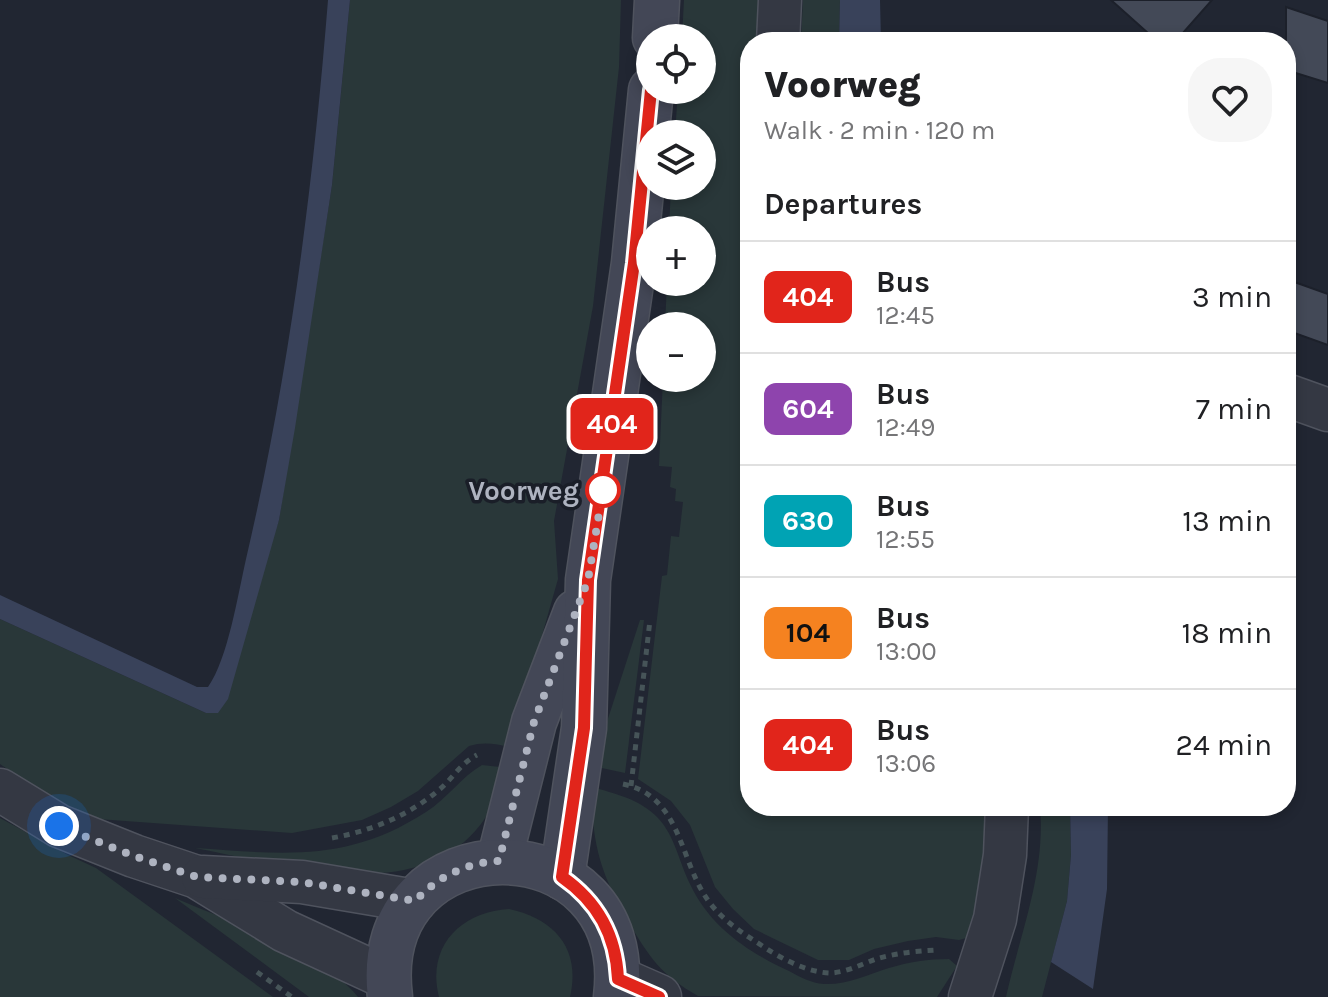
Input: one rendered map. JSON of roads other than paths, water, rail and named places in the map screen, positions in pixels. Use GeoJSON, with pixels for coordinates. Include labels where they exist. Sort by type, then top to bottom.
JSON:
{"type":"FeatureCollection","features":[{"type":"Feature","properties":{"kind":"main road"},"geometry":{"type":"LineString","coordinates":[[656,24],[657,0]]}},
{"type":"Feature","properties":{"kind":"main road"},"geometry":{"type":"LineString","coordinates":[[562,877],[584,728],[588,580],[634,263],[650,104]]}},
{"type":"Feature","properties":{"kind":"main road"},"geometry":{"type":"LineString","coordinates":[[499,861],[534,722],[588,580]]}},
{"type":"Feature","properties":{"kind":"main road"},"geometry":{"type":"LineString","coordinates":[[389,988],[392,946],[397,930],[415,901],[439,879],[453,872],[483,862],[499,861],[532,864],[562,877],[585,896],[604,921],[615,949],[617,988]]}},
{"type":"Feature","properties":{"kind":"street"},"geometry":{"type":"LineString","coordinates":[[778,32],[780,0]]}},
{"type":"Feature","properties":{"kind":"street"},"geometry":{"type":"LineString","coordinates":[[1296,399],[1328,410]]}},
{"type":"Feature","properties":{"kind":"street"},"geometry":{"type":"LineString","coordinates":[[0,790],[59,826],[197,877],[285,931],[389,988]]}},
{"type":"Feature","properties":{"kind":"street"},"geometry":{"type":"LineString","coordinates":[[970,997],[995,919],[1005,855],[1007,816]]}},
{"type":"Feature","properties":{"kind":"street"},"geometry":{"type":"LineString","coordinates":[[197,877],[302,882],[415,901]]}},
{"type":"Feature","properties":{"kind":"street"},"geometry":{"type":"LineString","coordinates":[[617,988],[659,997]]}},
{"type":"Feature","properties":{"kind":"water"},"geometry":{"type":"Polygon","coordinates":[[[328,0],[350,0],[332,185],[295,428],[279,520],[228,699],[218,713],[206,713],[0,619],[0,595],[197,687],[208,687],[215,675],[236,607],[287,351],[307,211],[328,0]]]}},
{"type":"Feature","properties":{"kind":"water"},"geometry":{"type":"Polygon","coordinates":[[[840,0],[880,0],[881,32],[839,32],[840,0]]]}},
{"type":"Feature","properties":{"kind":"water"},"geometry":{"type":"Polygon","coordinates":[[[1070,816],[1108,816],[1107,889],[1093,989],[1051,962],[1067,901],[1070,816]]]}},
{"type":"Feature","properties":{"kind":"place","name":"Voorweg"},"geometry":{"type":"Point","coordinates":[603,490]}}]}
